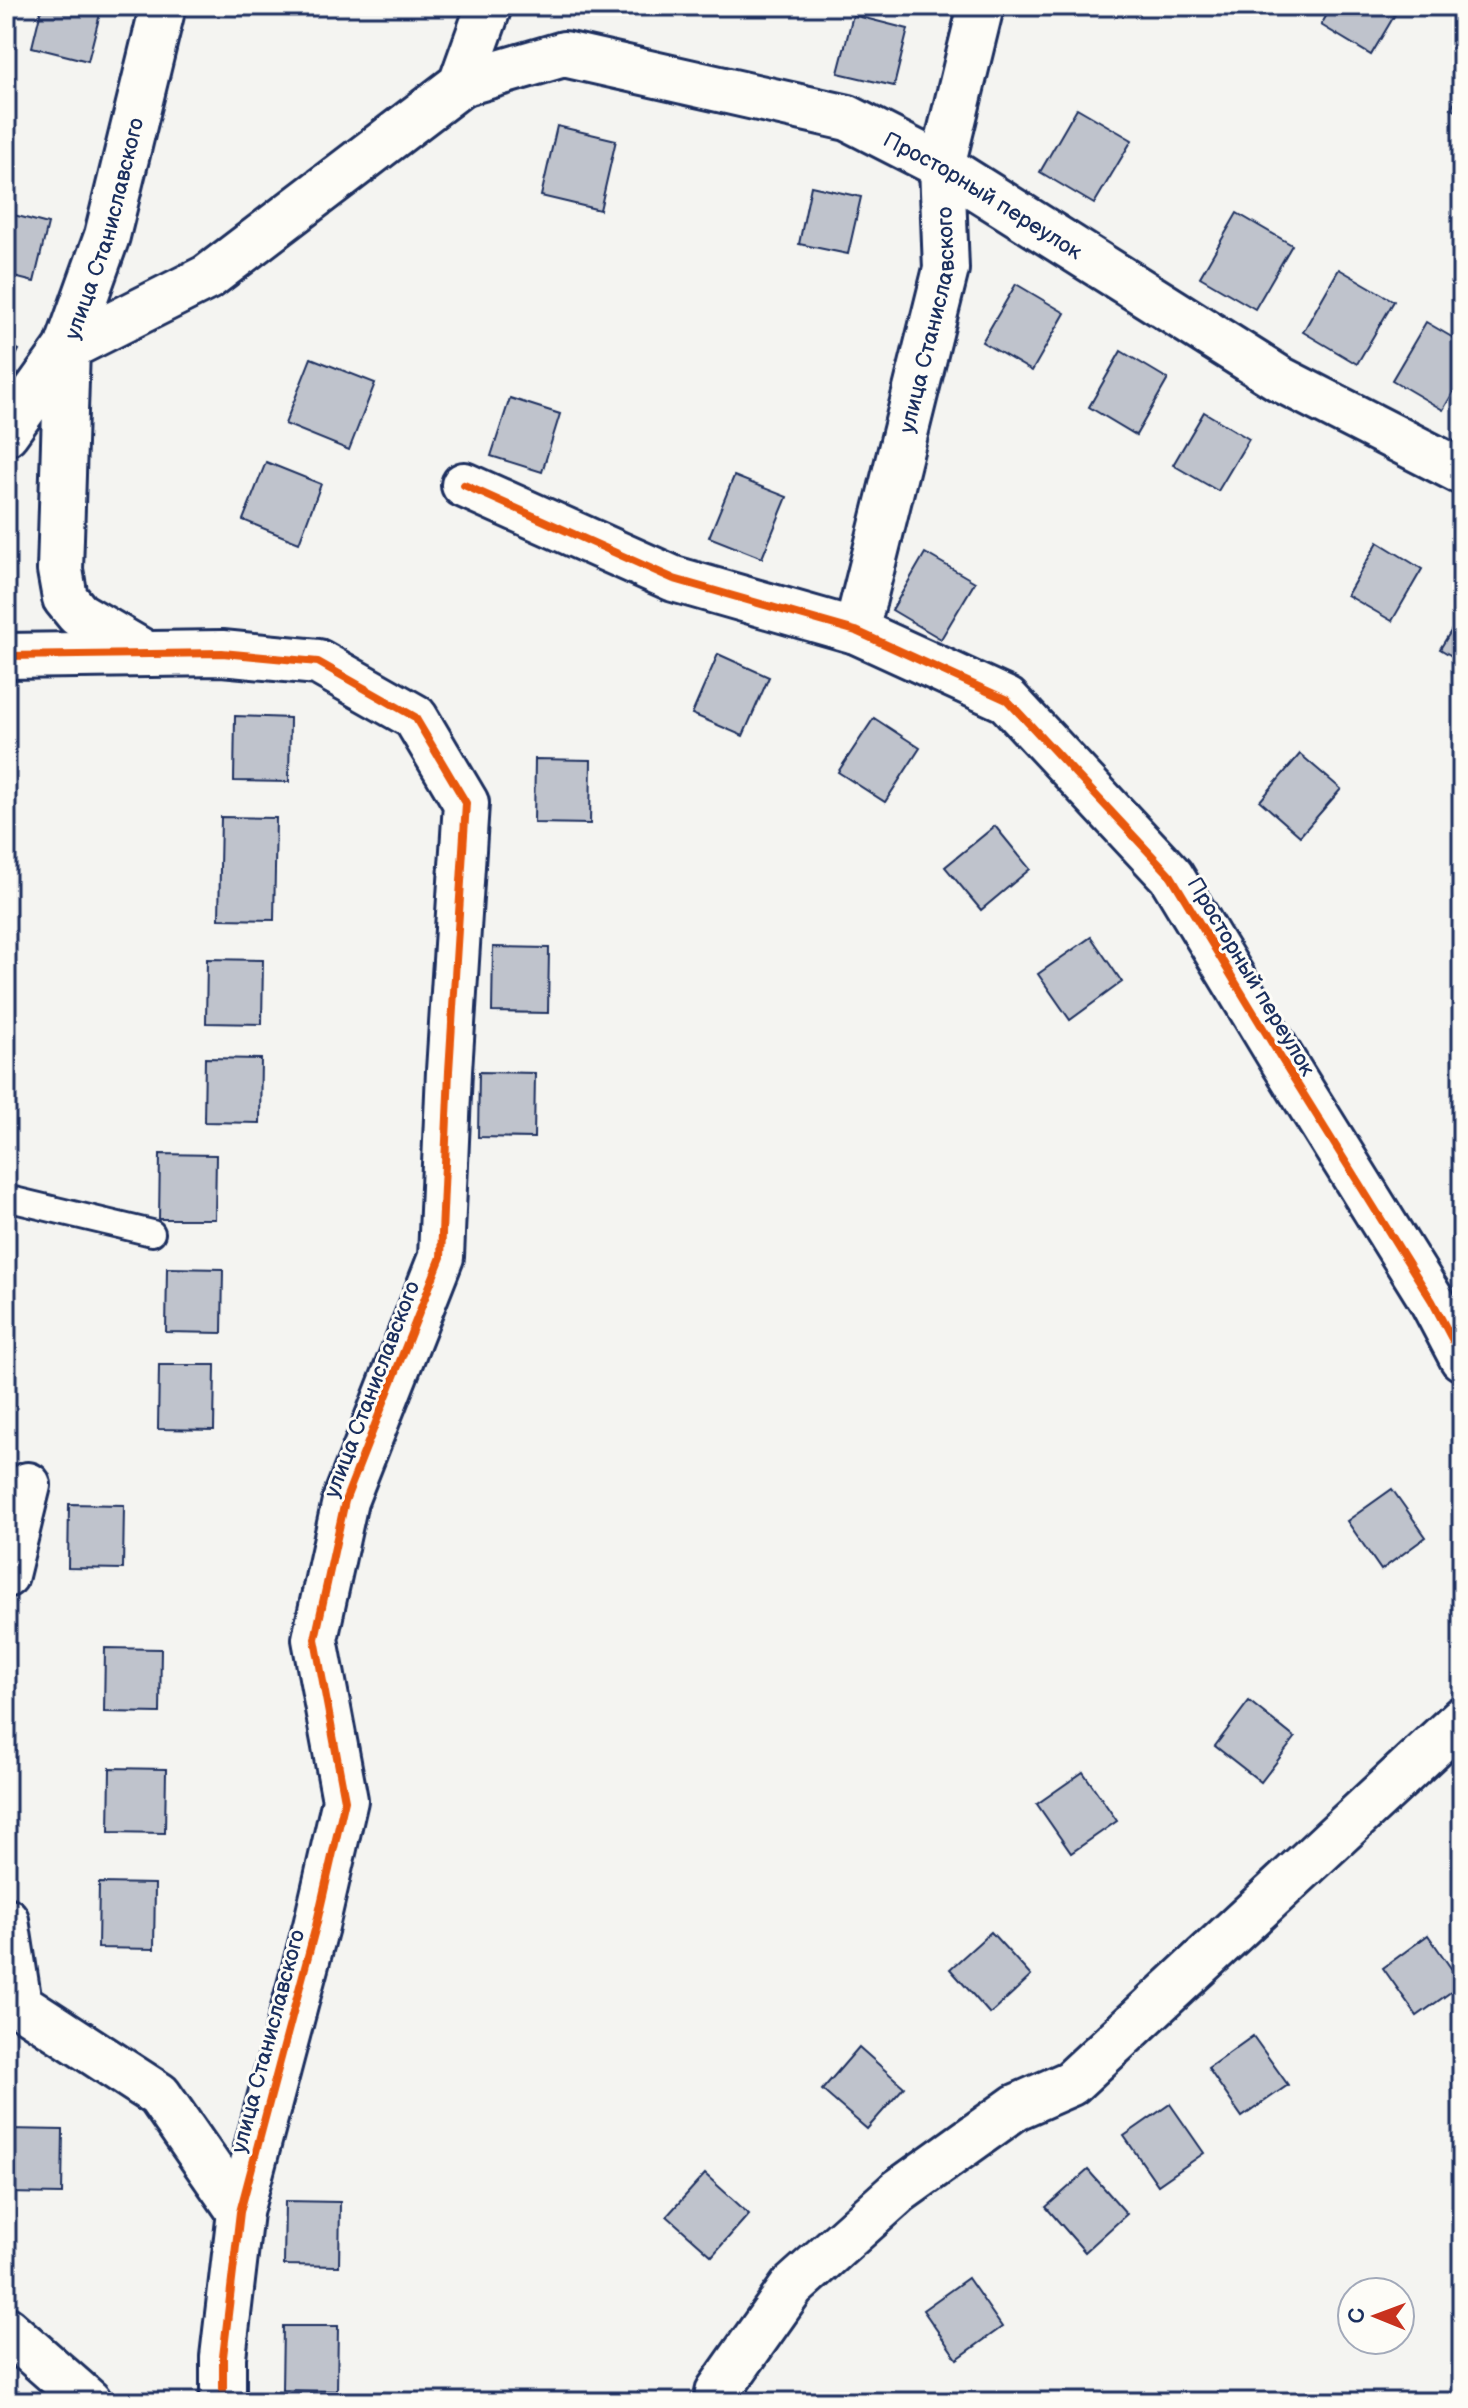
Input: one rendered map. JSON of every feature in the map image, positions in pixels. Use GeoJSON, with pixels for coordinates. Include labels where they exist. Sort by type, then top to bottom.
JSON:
{"type":"FeatureCollection","features":[{"type":"Feature","properties":{"kind":"street","name":"улица Станиславского"},"geometry":{"type":"LineString","coordinates":[[6,433],[67,348],[107,236],[163,6]]}},
{"type":"Feature","properties":{"kind":"street"},"geometry":{"type":"LineString","coordinates":[[146,654],[78,614],[65,598],[60,570],[67,348],[208,277],[461,84],[489,6]]}},
{"type":"Feature","properties":{"kind":"street","name":"улица Станиславского"},"geometry":{"type":"LineString","coordinates":[[856,631],[946,269],[942,166],[981,6]]}},
{"type":"Feature","properties":{"kind":"street","name":"Просторный переулок"},"geometry":{"type":"LineString","coordinates":[[461,84],[564,54],[848,118],[942,166],[1280,379],[1462,472]]}},
{"type":"Feature","properties":{"kind":"street","name":"Просторный переулок"},"geometry":{"type":"LineString","coordinates":[[464,485],[674,579],[856,631],[1007,700],[1171,876],[1432,1301],[1462,1358]]}},
{"type":"Feature","properties":{"kind":"street","name":"улица Станиславского"},"geometry":{"type":"LineString","coordinates":[[146,654],[222,653],[318,662],[415,717],[466,803],[441,1257],[345,1501],[315,1639],[345,1800],[316,1926],[240,2212],[223,2357],[223,2402]]}},
{"type":"Feature","properties":{"kind":"street"},"geometry":{"type":"LineString","coordinates":[[6,656],[146,654]]}},
{"type":"Feature","properties":{"kind":"street"},"geometry":{"type":"LineString","coordinates":[[6,1575],[28,1485]]}},
{"type":"Feature","properties":{"kind":"street"},"geometry":{"type":"LineString","coordinates":[[717,2402],[718,2392],[792,2287],[899,2191],[1016,2107],[1071,2083],[1462,1719]]}},
{"type":"Feature","properties":{"kind":"street"},"geometry":{"type":"LineString","coordinates":[[6,1920],[13,2002],[159,2095],[240,2212]]}},
{"type":"Feature","properties":{"kind":"street"},"geometry":{"type":"LineString","coordinates":[[6,2329],[89,2402]]}},
{"type":"Feature","properties":{"kind":"lane"},"geometry":{"type":"LineString","coordinates":[[6,1198],[152,1233]]}},
{"type":"Feature","properties":{"kind":"building"},"geometry":{"type":"Polygon","coordinates":[[[42,6],[102,6],[88,61],[32,47],[42,6]]]}},
{"type":"Feature","properties":{"kind":"building"},"geometry":{"type":"Polygon","coordinates":[[[1332,6],[1400,6],[1371,55],[1321,25],[1332,6]]]}},
{"type":"Feature","properties":{"kind":"building"},"geometry":{"type":"Polygon","coordinates":[[[853,15],[908,29],[894,86],[838,73],[853,15]]]}},
{"type":"Feature","properties":{"kind":"building"},"geometry":{"type":"Polygon","coordinates":[[[1462,89],[1462,115],[1451,108],[1462,89]]]}},
{"type":"Feature","properties":{"kind":"building"},"geometry":{"type":"Polygon","coordinates":[[[1077,108],[1132,140],[1094,204],[1040,172],[1077,108]]]}},
{"type":"Feature","properties":{"kind":"building"},"geometry":{"type":"Polygon","coordinates":[[[557,126],[616,140],[600,210],[541,196],[557,126]]]}},
{"type":"Feature","properties":{"kind":"building"},"geometry":{"type":"Polygon","coordinates":[[[811,186],[861,197],[848,254],[799,244],[811,186]]]}},
{"type":"Feature","properties":{"kind":"building"},"geometry":{"type":"Polygon","coordinates":[[[6,213],[48,224],[34,282],[6,275],[6,213]]]}},
{"type":"Feature","properties":{"kind":"building"},"geometry":{"type":"Polygon","coordinates":[[[1237,213],[1292,245],[1255,309],[1200,277],[1237,213]]]}},
{"type":"Feature","properties":{"kind":"building"},"geometry":{"type":"Polygon","coordinates":[[[1339,269],[1394,301],[1357,364],[1303,332],[1339,269]]]}},
{"type":"Feature","properties":{"kind":"building"},"geometry":{"type":"Polygon","coordinates":[[[1016,284],[1065,313],[1032,371],[982,342],[1016,284]]]}},
{"type":"Feature","properties":{"kind":"building"},"geometry":{"type":"Polygon","coordinates":[[[1426,322],[1462,343],[1462,377],[1443,410],[1392,380],[1426,322]]]}},
{"type":"Feature","properties":{"kind":"building"},"geometry":{"type":"Polygon","coordinates":[[[6,343],[19,350],[6,375],[6,343]]]}},
{"type":"Feature","properties":{"kind":"building"},"geometry":{"type":"Polygon","coordinates":[[[1121,351],[1168,379],[1136,435],[1089,407],[1121,351]]]}},
{"type":"Feature","properties":{"kind":"building"},"geometry":{"type":"Polygon","coordinates":[[[311,358],[375,383],[349,450],[285,424],[311,358]]]}},
{"type":"Feature","properties":{"kind":"building"},"geometry":{"type":"Polygon","coordinates":[[[510,398],[560,414],[542,472],[491,456],[510,398]]]}},
{"type":"Feature","properties":{"kind":"building"},"geometry":{"type":"Polygon","coordinates":[[[1204,412],[1249,439],[1218,491],[1173,465],[1204,412]]]}},
{"type":"Feature","properties":{"kind":"building"},"geometry":{"type":"Polygon","coordinates":[[[266,462],[321,484],[299,543],[243,520],[266,462]]]}},
{"type":"Feature","properties":{"kind":"building"},"geometry":{"type":"Polygon","coordinates":[[[734,476],[787,497],[762,558],[709,537],[734,476]]]}},
{"type":"Feature","properties":{"kind":"building"},"geometry":{"type":"Polygon","coordinates":[[[1378,542],[1422,569],[1392,621],[1347,595],[1378,542]]]}},
{"type":"Feature","properties":{"kind":"building"},"geometry":{"type":"Polygon","coordinates":[[[925,553],[975,582],[941,639],[892,610],[925,553]]]}},
{"type":"Feature","properties":{"kind":"building"},"geometry":{"type":"Polygon","coordinates":[[[1462,613],[1462,662],[1440,649],[1462,613]]]}},
{"type":"Feature","properties":{"kind":"building"},"geometry":{"type":"Polygon","coordinates":[[[718,654],[769,677],[743,736],[692,714],[718,654]]]}},
{"type":"Feature","properties":{"kind":"building"},"geometry":{"type":"Polygon","coordinates":[[[235,716],[290,718],[289,782],[234,781],[235,716]]]}},
{"type":"Feature","properties":{"kind":"building"},"geometry":{"type":"Polygon","coordinates":[[[874,718],[920,748],[885,802],[838,772],[874,718]]]}},
{"type":"Feature","properties":{"kind":"building"},"geometry":{"type":"Polygon","coordinates":[[[1300,754],[1341,789],[1300,836],[1260,801],[1300,754]]]}},
{"type":"Feature","properties":{"kind":"building"},"geometry":{"type":"Polygon","coordinates":[[[535,759],[591,760],[590,824],[534,823],[535,759]]]}},
{"type":"Feature","properties":{"kind":"building"},"geometry":{"type":"Polygon","coordinates":[[[221,817],[276,818],[274,920],[219,919],[221,817]]]}},
{"type":"Feature","properties":{"kind":"building"},"geometry":{"type":"Polygon","coordinates":[[[995,826],[1030,869],[981,910],[945,867],[995,826]]]}},
{"type":"Feature","properties":{"kind":"building"},"geometry":{"type":"Polygon","coordinates":[[[1091,937],[1122,982],[1070,1020],[1038,974],[1091,937]]]}},
{"type":"Feature","properties":{"kind":"building"},"geometry":{"type":"Polygon","coordinates":[[[493,947],[549,948],[548,1013],[492,1012],[493,947]]]}},
{"type":"Feature","properties":{"kind":"building"},"geometry":{"type":"Polygon","coordinates":[[[207,959],[263,960],[262,1024],[206,1023],[207,959]]]}},
{"type":"Feature","properties":{"kind":"building"},"geometry":{"type":"Polygon","coordinates":[[[205,1058],[261,1059],[260,1123],[204,1122],[205,1058]]]}},
{"type":"Feature","properties":{"kind":"building"},"geometry":{"type":"Polygon","coordinates":[[[479,1072],[535,1073],[534,1138],[478,1137],[479,1072]]]}},
{"type":"Feature","properties":{"kind":"building"},"geometry":{"type":"Polygon","coordinates":[[[160,1154],[216,1155],[215,1219],[159,1219],[160,1154]]]}},
{"type":"Feature","properties":{"kind":"building"},"geometry":{"type":"Polygon","coordinates":[[[167,1268],[223,1269],[222,1333],[166,1332],[167,1268]]]}},
{"type":"Feature","properties":{"kind":"building"},"geometry":{"type":"Polygon","coordinates":[[[159,1365],[215,1365],[214,1430],[158,1429],[159,1365]]]}},
{"type":"Feature","properties":{"kind":"building"},"geometry":{"type":"Polygon","coordinates":[[[1392,1489],[1426,1537],[1381,1570],[1347,1521],[1392,1489]]]}},
{"type":"Feature","properties":{"kind":"building"},"geometry":{"type":"Polygon","coordinates":[[[69,1504],[124,1505],[123,1569],[68,1568],[69,1504]]]}},
{"type":"Feature","properties":{"kind":"building"},"geometry":{"type":"Polygon","coordinates":[[[105,1648],[161,1649],[160,1713],[104,1712],[105,1648]]]}},
{"type":"Feature","properties":{"kind":"building"},"geometry":{"type":"Polygon","coordinates":[[[1249,1701],[1295,1738],[1261,1782],[1215,1746],[1249,1701]]]}},
{"type":"Feature","properties":{"kind":"building"},"geometry":{"type":"Polygon","coordinates":[[[110,1768],[166,1769],[165,1833],[109,1832],[110,1768]]]}},
{"type":"Feature","properties":{"kind":"building"},"geometry":{"type":"Polygon","coordinates":[[[1083,1772],[1117,1821],[1071,1853],[1037,1804],[1083,1772]]]}},
{"type":"Feature","properties":{"kind":"building"},"geometry":{"type":"Polygon","coordinates":[[[99,1883],[155,1884],[154,1949],[98,1948],[99,1883]]]}},
{"type":"Feature","properties":{"kind":"building"},"geometry":{"type":"Polygon","coordinates":[[[991,1932],[1031,1976],[990,2014],[950,1969],[991,1932]]]}},
{"type":"Feature","properties":{"kind":"building"},"geometry":{"type":"Polygon","coordinates":[[[1428,1935],[1462,1984],[1417,2016],[1383,1968],[1428,1935]]]}},
{"type":"Feature","properties":{"kind":"building"},"geometry":{"type":"Polygon","coordinates":[[[1253,2036],[1288,2085],[1242,2117],[1208,2068],[1253,2036]]]}},
{"type":"Feature","properties":{"kind":"building"},"geometry":{"type":"Polygon","coordinates":[[[859,2047],[904,2087],[867,2129],[822,2090],[859,2047]]]}},
{"type":"Feature","properties":{"kind":"building"},"geometry":{"type":"Polygon","coordinates":[[[1170,2104],[1204,2153],[1158,2185],[1124,2136],[1170,2104]]]}},
{"type":"Feature","properties":{"kind":"building"},"geometry":{"type":"Polygon","coordinates":[[[7,2129],[63,2130],[62,2194],[6,2193],[7,2129]]]}},
{"type":"Feature","properties":{"kind":"building"},"geometry":{"type":"Polygon","coordinates":[[[1088,2170],[1127,2214],[1085,2252],[1046,2207],[1088,2170]]]}},
{"type":"Feature","properties":{"kind":"building"},"geometry":{"type":"Polygon","coordinates":[[[705,2174],[749,2214],[712,2256],[667,2216],[705,2174]]]}},
{"type":"Feature","properties":{"kind":"building"},"geometry":{"type":"Polygon","coordinates":[[[285,2201],[340,2202],[339,2266],[284,2265],[285,2201]]]}},
{"type":"Feature","properties":{"kind":"building"},"geometry":{"type":"Polygon","coordinates":[[[968,2278],[1002,2327],[957,2359],[923,2310],[968,2278]]]}},
{"type":"Feature","properties":{"kind":"building"},"geometry":{"type":"Polygon","coordinates":[[[283,2326],[338,2326],[337,2391],[282,2390],[283,2326]]]}},
{"type":"Feature","properties":{"kind":"cycle path"},"geometry":{"type":"LineString","coordinates":[[464,485],[674,579],[856,631],[1007,700],[1171,876],[1432,1301],[1462,1358]]}},
{"type":"Feature","properties":{"kind":"cycle path"},"geometry":{"type":"LineString","coordinates":[[6,656],[222,653],[318,662],[415,717],[466,803],[441,1257],[345,1501],[315,1639],[345,1800],[316,1926],[240,2212],[223,2357],[223,2402]]}}]}
